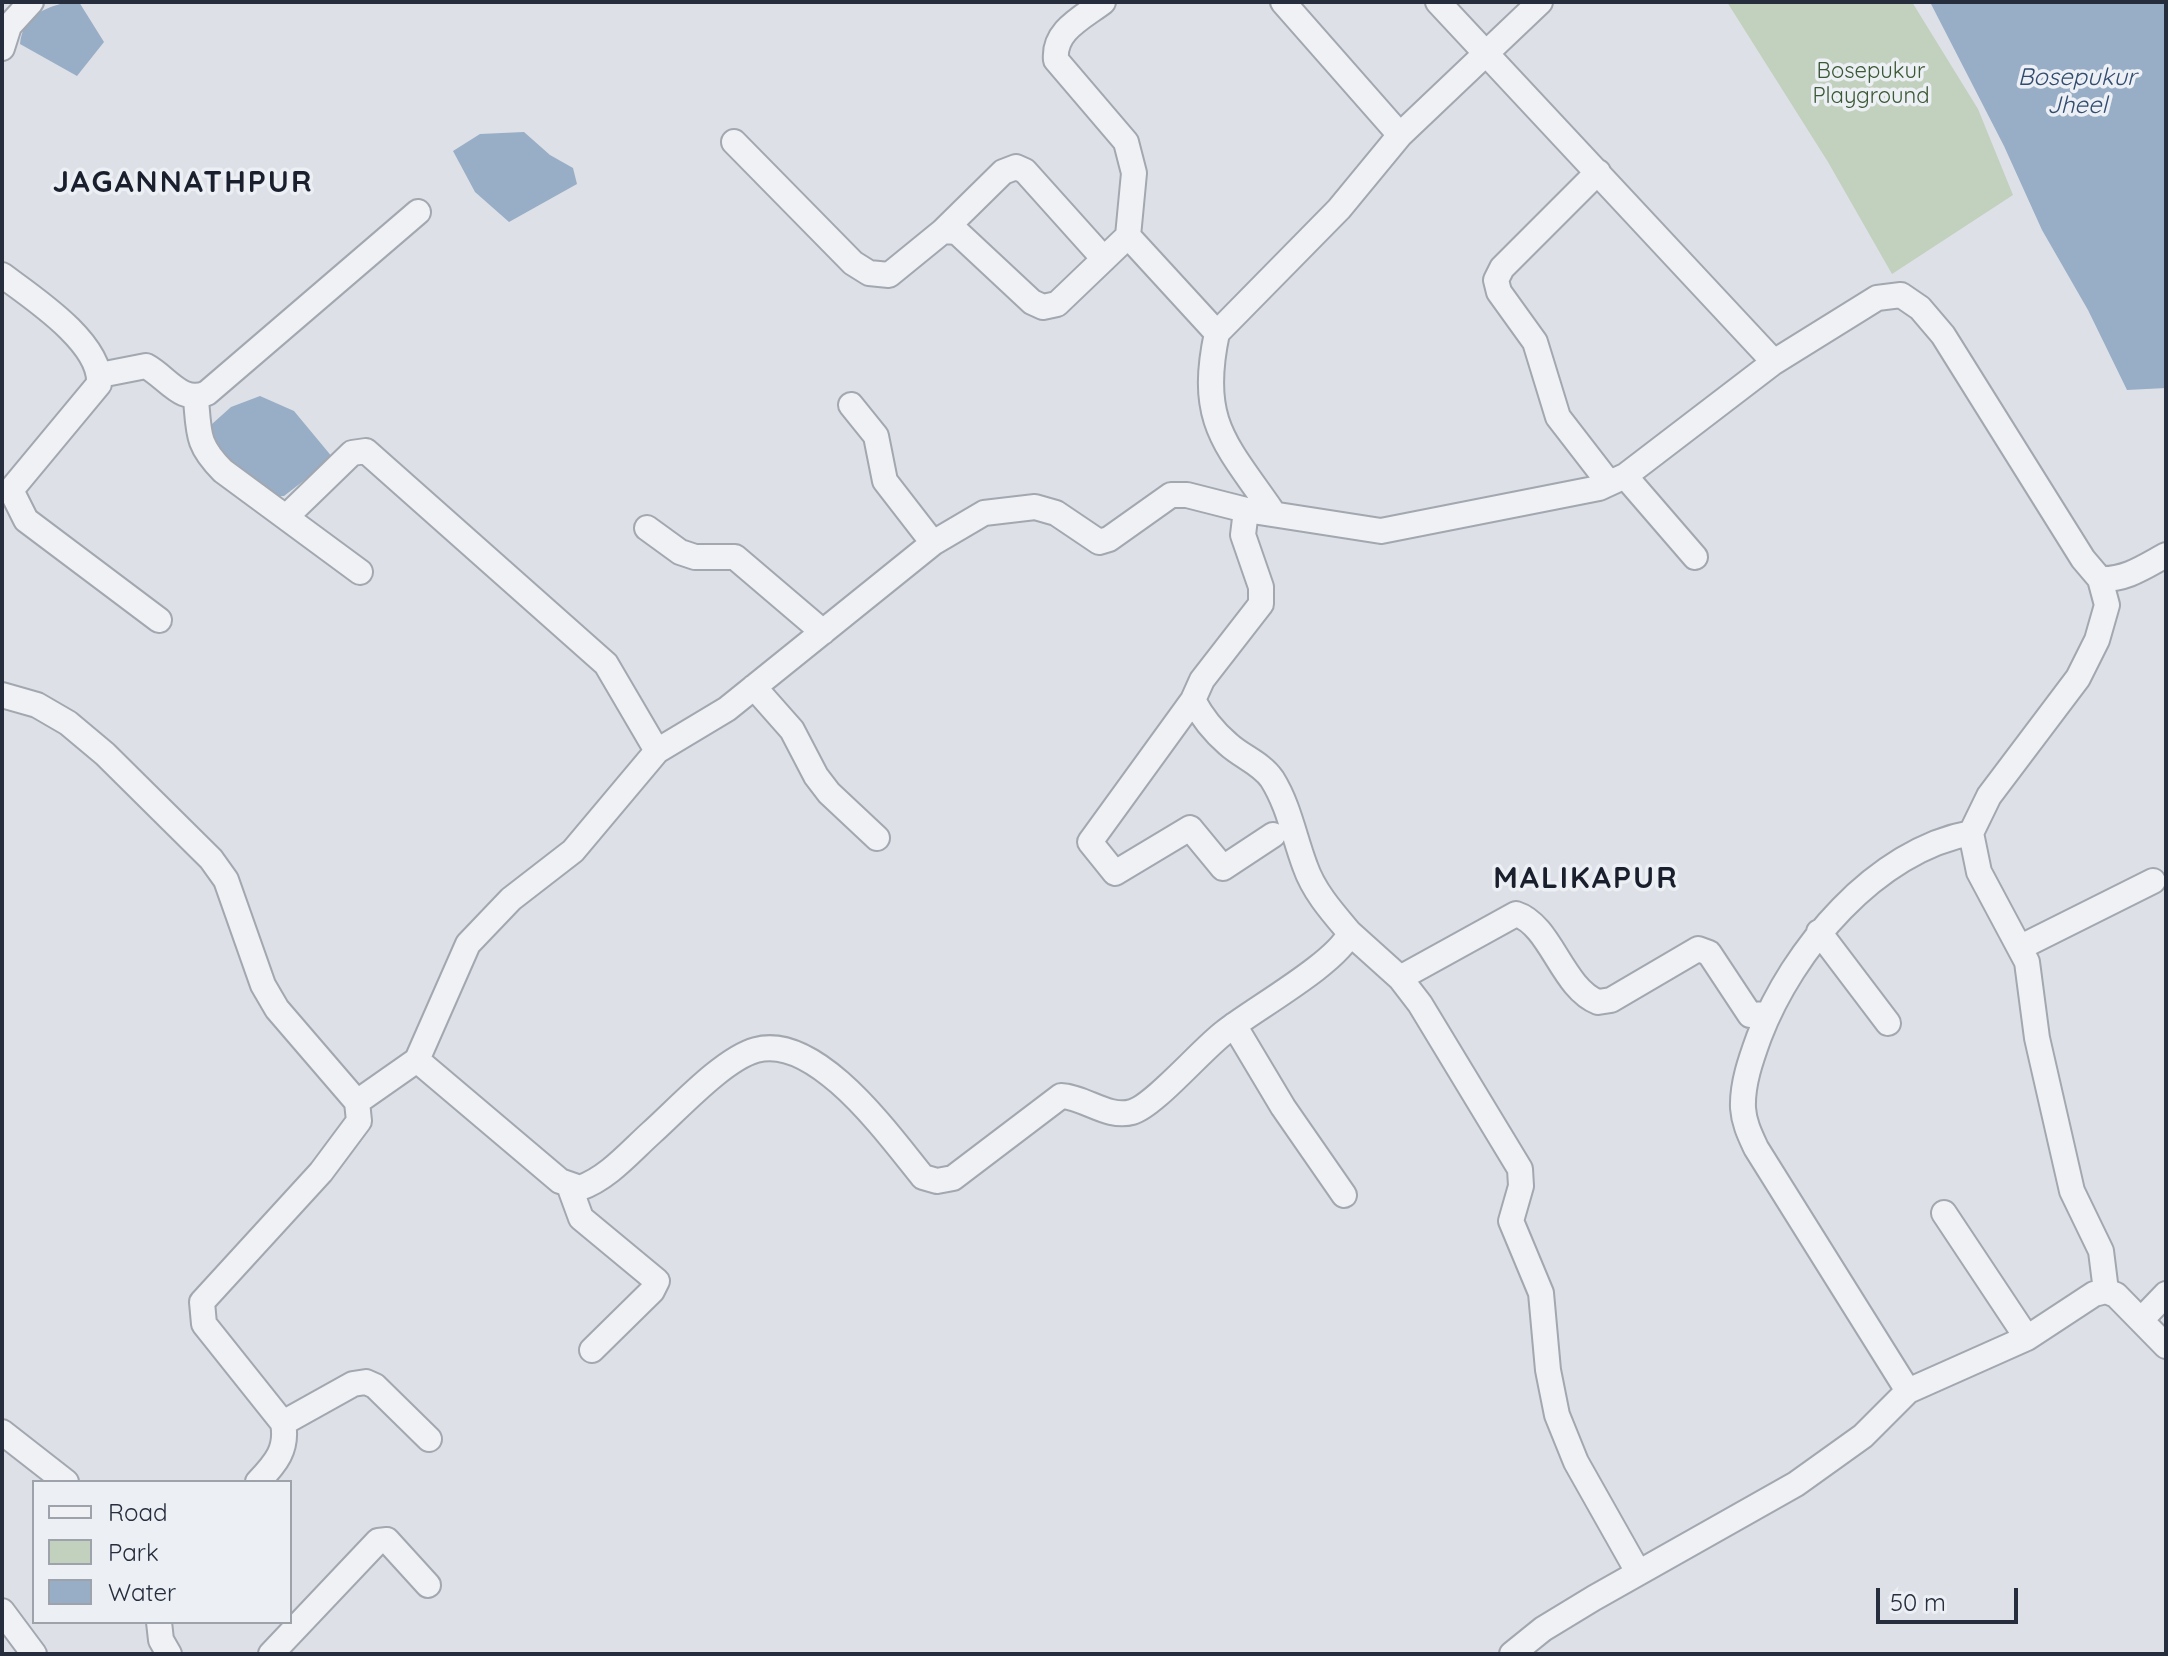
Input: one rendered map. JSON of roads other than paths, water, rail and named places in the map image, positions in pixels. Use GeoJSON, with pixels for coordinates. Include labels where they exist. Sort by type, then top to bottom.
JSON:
{"type":"FeatureCollection","features":[{"type":"Feature","properties":{"kind":"street"},"geometry":{"type":"LineString","coordinates":[[2,48],[9,26],[31,2]]}},
{"type":"Feature","properties":{"kind":"street"},"geometry":{"type":"LineString","coordinates":[[943,231],[957,232],[1032,302],[1043,307],[1057,304],[1128,236],[1134,173],[1129,149],[1056,60],[1054,45],[1062,33],[1103,2]]}},
{"type":"Feature","properties":{"kind":"street"},"geometry":{"type":"LineString","coordinates":[[1438,2],[1774,362]]}},
{"type":"Feature","properties":{"kind":"street"},"geometry":{"type":"LineString","coordinates":[[1272,511],[1219,435],[1212,411],[1212,356],[1217,333],[1339,209],[1400,135],[1540,2]]}},
{"type":"Feature","properties":{"kind":"street"},"geometry":{"type":"LineString","coordinates":[[1295,6],[1400,135]]}},
{"type":"Feature","properties":{"kind":"street"},"geometry":{"type":"LineString","coordinates":[[734,142],[853,263],[869,273],[889,275],[943,231],[1003,172],[1016,167],[1025,171],[1104,259]]}},
{"type":"Feature","properties":{"kind":"street"},"geometry":{"type":"LineString","coordinates":[[1598,172],[1502,268],[1496,280],[1499,292],[1540,354],[1558,417],[1695,557]]}},
{"type":"Feature","properties":{"kind":"street"},"geometry":{"type":"LineString","coordinates":[[100,375],[146,366],[186,397],[196,399],[207,393],[418,212]]}},
{"type":"Feature","properties":{"kind":"street"},"geometry":{"type":"LineString","coordinates":[[1128,236],[1217,333]]}},
{"type":"Feature","properties":{"kind":"street"},"geometry":{"type":"LineString","coordinates":[[2,275],[89,348],[100,368],[99,384],[6,495],[26,520],[159,620]]}},
{"type":"Feature","properties":{"kind":"street"},"geometry":{"type":"LineString","coordinates":[[357,1102],[417,1060],[468,944],[511,899],[573,851],[657,751],[727,709],[933,543],[984,513],[1035,507],[1056,513],[1099,542],[1109,539],[1171,495],[1187,495],[1246,510],[1272,511],[1381,531],[1617,480],[1774,362],[1877,298],[1901,295],[1920,308],[1943,335],[2083,559],[2100,579],[2107,605],[2097,640],[2078,678],[1989,796],[1971,833],[1979,872],[2021,947],[2030,977],[2037,1038],[2072,1191],[2101,1251],[2106,1291]]}},
{"type":"Feature","properties":{"kind":"street"},"geometry":{"type":"LineString","coordinates":[[196,399],[199,441],[223,471],[360,572]]}},
{"type":"Feature","properties":{"kind":"street"},"geometry":{"type":"LineString","coordinates":[[851,405],[876,436],[885,481],[933,543]]}},
{"type":"Feature","properties":{"kind":"street"},"geometry":{"type":"LineString","coordinates":[[287,516],[352,453],[366,451],[606,664],[657,751]]}},
{"type":"Feature","properties":{"kind":"street"},"geometry":{"type":"LineString","coordinates":[[1246,510],[1243,535],[1261,587],[1261,604],[1202,680],[1193,700],[1090,842],[1115,873],[1190,828],[1223,868],[1273,835]]}},
{"type":"Feature","properties":{"kind":"street"},"geometry":{"type":"LineString","coordinates":[[647,528],[680,552],[695,557],[735,557],[823,632]]}},
{"type":"Feature","properties":{"kind":"street"},"geometry":{"type":"LineString","coordinates":[[2100,579],[2124,577],[2166,555]]}},
{"type":"Feature","properties":{"kind":"street"},"geometry":{"type":"LineString","coordinates":[[754,687],[787,722],[816,776],[829,793],[877,838]]}},
{"type":"Feature","properties":{"kind":"street"},"geometry":{"type":"LineString","coordinates":[[2,695],[37,705],[68,723],[105,754],[211,859],[226,880],[263,985],[277,1009],[357,1102],[359,1121],[350,1136],[202,1302],[204,1324],[283,1423],[286,1439],[279,1458],[260,1480]]}},
{"type":"Feature","properties":{"kind":"street"},"geometry":{"type":"LineString","coordinates":[[1193,700],[1201,716],[1229,745],[1259,765],[1274,782],[1297,835],[1305,867],[1318,893],[1350,933],[1400,978],[1420,1004],[1520,1169],[1521,1186],[1511,1221],[1541,1293],[1548,1370],[1557,1415],[1576,1462],[1638,1572]]}},
{"type":"Feature","properties":{"kind":"street"},"geometry":{"type":"LineString","coordinates":[[1908,1391],[1756,1148],[1745,1124],[1743,1104],[1747,1077],[1768,1014],[1819,932],[1851,900],[1905,861],[1938,842],[1971,833]]}},
{"type":"Feature","properties":{"kind":"street"},"geometry":{"type":"LineString","coordinates":[[2021,947],[2153,881]]}},
{"type":"Feature","properties":{"kind":"street"},"geometry":{"type":"LineString","coordinates":[[1400,978],[1516,914],[1531,922],[1589,999],[1598,1002],[1611,1000],[1698,949],[1709,953],[1750,1015],[1768,1014]]}},
{"type":"Feature","properties":{"kind":"street"},"geometry":{"type":"LineString","coordinates":[[1819,932],[1888,1023]]}},
{"type":"Feature","properties":{"kind":"street"},"geometry":{"type":"LineString","coordinates":[[570,1188],[594,1183],[735,1061],[755,1050],[783,1051],[841,1082],[860,1100],[923,1177],[937,1181],[953,1178],[1061,1096],[1081,1098],[1118,1113],[1138,1110],[1234,1025],[1331,958],[1350,933]]}},
{"type":"Feature","properties":{"kind":"street"},"geometry":{"type":"LineString","coordinates":[[1234,1025],[1283,1107],[1344,1195]]}},
{"type":"Feature","properties":{"kind":"street"},"geometry":{"type":"LineString","coordinates":[[417,1060],[570,1188],[581,1218],[657,1281],[652,1291],[592,1350]]}},
{"type":"Feature","properties":{"kind":"street"},"geometry":{"type":"LineString","coordinates":[[1944,1213],[2027,1338]]}},
{"type":"Feature","properties":{"kind":"street"},"geometry":{"type":"LineString","coordinates":[[1512,1654],[1543,1629],[1638,1572],[1785,1491],[1863,1436],[1908,1391],[2027,1338],[2086,1299],[2106,1291],[2116,1295],[2166,1346]]}},
{"type":"Feature","properties":{"kind":"street"},"geometry":{"type":"LineString","coordinates":[[2141,1320],[2166,1294]]}},
{"type":"Feature","properties":{"kind":"street"},"geometry":{"type":"LineString","coordinates":[[283,1423],[353,1384],[366,1382],[375,1386],[429,1439]]}},
{"type":"Feature","properties":{"kind":"street"},"geometry":{"type":"LineString","coordinates":[[2,1432],[63,1480]]}},
{"type":"Feature","properties":{"kind":"street"},"geometry":{"type":"LineString","coordinates":[[271,1654],[378,1541],[387,1540],[428,1585]]}},
{"type":"Feature","properties":{"kind":"street"},"geometry":{"type":"LineString","coordinates":[[2,1611],[34,1654]]}},
{"type":"Feature","properties":{"kind":"water"},"geometry":{"type":"Polygon","coordinates":[[[67,2],[79,2],[104,42],[77,76],[20,44],[25,27],[35,15],[67,2]]]}},
{"type":"Feature","properties":{"kind":"water","name":"Bosepukur Jheel"},"geometry":{"type":"Polygon","coordinates":[[[1930,2],[2166,2],[2166,388],[2127,390],[2088,310],[2042,230],[2004,146],[1930,2]]]}},
{"type":"Feature","properties":{"kind":"water"},"geometry":{"type":"Polygon","coordinates":[[[524,132],[550,155],[573,168],[577,184],[509,222],[475,192],[453,151],[480,134],[524,132]]]}},
{"type":"Feature","properties":{"kind":"water"},"geometry":{"type":"Polygon","coordinates":[[[260,396],[294,411],[333,458],[284,496],[262,497],[210,449],[212,424],[231,407],[260,396]]]}},
{"type":"Feature","properties":{"kind":"district","name":"JAGANNATHPUR"},"geometry":{"type":"Point","coordinates":[183,183]}},
{"type":"Feature","properties":{"kind":"district","name":"MALIKAPUR"},"geometry":{"type":"Point","coordinates":[1586,879]}},
{"type":"Feature","properties":{"kind":"park label","name":"Bosepukur Playground"},"geometry":{"type":"Point","coordinates":[1871,84]}}]}
